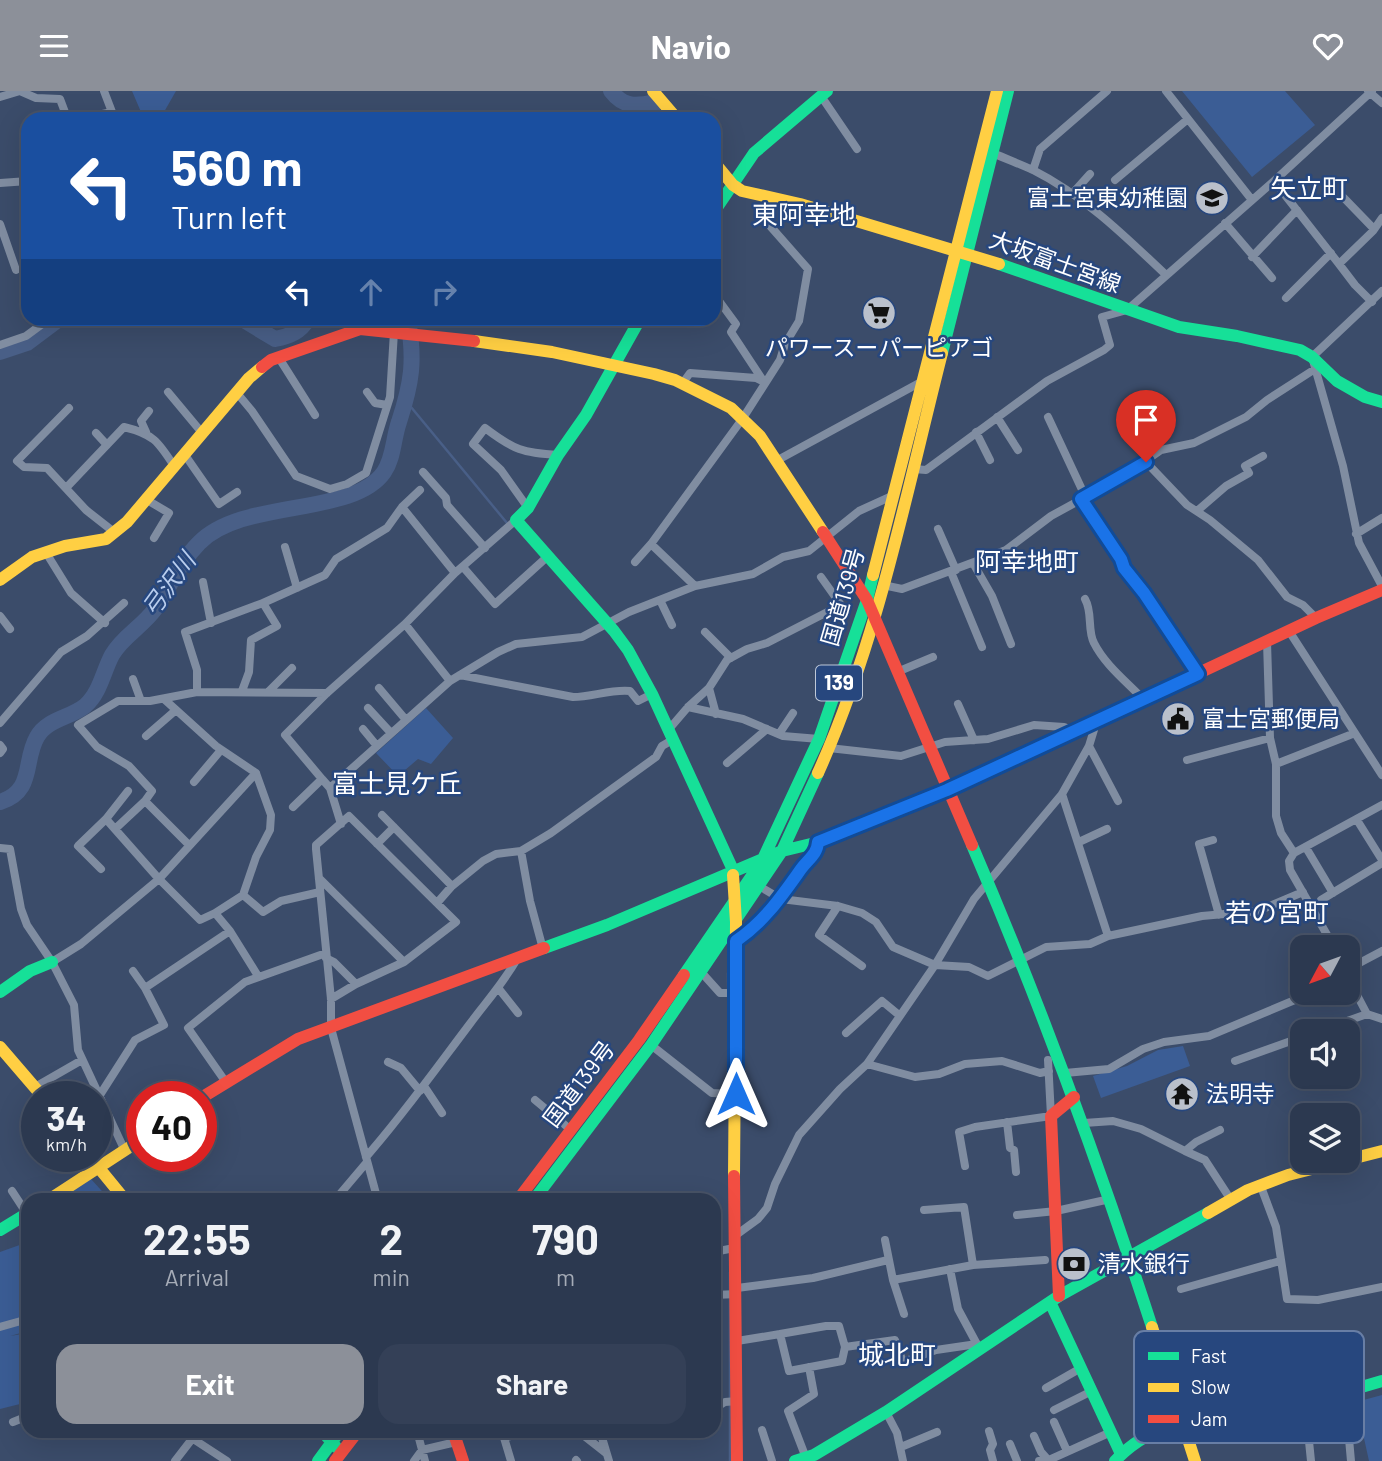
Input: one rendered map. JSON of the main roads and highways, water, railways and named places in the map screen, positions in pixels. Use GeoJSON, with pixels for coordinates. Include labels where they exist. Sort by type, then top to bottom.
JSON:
{"type":"FeatureCollection","features":[{"type":"Feature","properties":{"kind":"main road","name":"国道139号"},"geometry":{"type":"LineString","coordinates":[[539,1193],[651,1045],[782,851],[875,619],[914,469],[997,91]]}},
{"type":"Feature","properties":{"kind":"main road","name":"国道139号"},"geometry":{"type":"LineString","coordinates":[[523,1193],[639,1040],[736,902],[762,860],[824,743],[867,600],[921,381],[993,153],[1008,91]]}},
{"type":"Feature","properties":{"kind":"main road"},"geometry":{"type":"LineString","coordinates":[[721,202],[754,153],[824,93]]}},
{"type":"Feature","properties":{"kind":"main road"},"geometry":{"type":"LineString","coordinates":[[658,96],[671,112]]}},
{"type":"Feature","properties":{"kind":"main road"},"geometry":{"type":"LineString","coordinates":[[721,170],[733,185]]}},
{"type":"Feature","properties":{"kind":"main road","name":"大坂富士宮線"},"geometry":{"type":"LineString","coordinates":[[733,185],[742,191],[800,204],[961,251],[1189,329],[1300,350],[1337,381],[1365,397],[1382,402]]}},
{"type":"Feature","properties":{"kind":"main road"},"geometry":{"type":"LineString","coordinates":[[633,326],[586,415],[558,455],[528,508],[516,520],[628,650],[672,734],[733,870],[736,941],[731,993],[732,1245],[737,1341],[732,1401],[737,1461]]}},
{"type":"Feature","properties":{"kind":"main road"},"geometry":{"type":"LineString","coordinates":[[0,580],[13,569],[45,551],[106,539],[127,522],[147,500],[260,369],[271,360],[360,329],[421,334],[552,352],[654,374],[719,401],[743,418],[760,436],[867,600],[1021,959],[1084,1123],[1154,1331]]}},
{"type":"Feature","properties":{"kind":"main road"},"geometry":{"type":"LineString","coordinates":[[217,1087],[298,1039],[517,960],[607,925],[733,870],[782,851],[818,842],[947,790],[1382,588]]}},
{"type":"Feature","properties":{"kind":"main road"},"geometry":{"type":"LineString","coordinates":[[0,992],[30,971],[52,962]]}},
{"type":"Feature","properties":{"kind":"main road"},"geometry":{"type":"LineString","coordinates":[[0,1047],[29,1081]]}},
{"type":"Feature","properties":{"kind":"main road"},"geometry":{"type":"LineString","coordinates":[[1074,1097],[1051,1116],[1056,1211],[1055,1299],[1081,1368],[1111,1432],[1118,1458],[1134,1443]]}},
{"type":"Feature","properties":{"kind":"main road"},"geometry":{"type":"LineString","coordinates":[[1360,1156],[1382,1151]]}},
{"type":"Feature","properties":{"kind":"main road"},"geometry":{"type":"LineString","coordinates":[[60,1193],[93,1172]]}},
{"type":"Feature","properties":{"kind":"main road"},"geometry":{"type":"LineString","coordinates":[[102,1172],[119,1193]]}},
{"type":"Feature","properties":{"kind":"main road"},"geometry":{"type":"LineString","coordinates":[[801,1459],[827,1455],[978,1346],[1129,1255],[1260,1184],[1295,1173]]}},
{"type":"Feature","properties":{"kind":"main road"},"geometry":{"type":"LineString","coordinates":[[0,1230],[21,1217]]}},
{"type":"Feature","properties":{"kind":"main road"},"geometry":{"type":"LineString","coordinates":[[1364,1387],[1382,1381]]}},
{"type":"Feature","properties":{"kind":"main road"},"geometry":{"type":"LineString","coordinates":[[328,1438],[338,1457],[353,1438]]}},
{"type":"Feature","properties":{"kind":"main road"},"geometry":{"type":"LineString","coordinates":[[318,1461],[335,1438]]}},
{"type":"Feature","properties":{"kind":"main road"},"geometry":{"type":"LineString","coordinates":[[455,1438],[463,1461]]}},
{"type":"Feature","properties":{"kind":"main road"},"geometry":{"type":"LineString","coordinates":[[1190,1443],[1195,1461]]}},
{"type":"Feature","properties":{"kind":"waterway"},"geometry":{"type":"LineString","coordinates":[[611,91],[626,103],[656,102]]}},
{"type":"Feature","properties":{"kind":"waterway"},"geometry":{"type":"LineString","coordinates":[[0,352],[27,343],[50,326]]}},
{"type":"Feature","properties":{"kind":"waterway"},"geometry":{"type":"LineString","coordinates":[[254,326],[275,339],[294,333],[303,326]]}},
{"type":"Feature","properties":{"kind":"waterway","name":"弓沢川"},"geometry":{"type":"LineString","coordinates":[[0,802],[19,791],[33,746],[41,731],[90,701],[116,649],[155,609],[181,566],[199,543],[218,529],[242,519],[348,496],[369,486],[384,472],[392,454],[409,383],[412,359],[409,326]]}},
{"type":"Feature","properties":{"kind":"waterway"},"geometry":{"type":"LineString","coordinates":[[406,401],[507,523]]}},
{"type":"Feature","properties":{"kind":"waterway"},"geometry":{"type":"LineString","coordinates":[[728,973],[729,1087]]}},
{"type":"Feature","properties":{"kind":"waterway"},"geometry":{"type":"LineString","coordinates":[[730,1272],[730,1398]]}},
{"type":"Feature","properties":{"kind":"waterway"},"geometry":{"type":"LineString","coordinates":[[730,1405],[730,1461]]}},
{"type":"Feature","properties":{"kind":"place","name":"富士宮東幼稚園"},"geometry":{"type":"Point","coordinates":[1212,198]}},
{"type":"Feature","properties":{"kind":"place","name":"パワースーパーピアゴ"},"geometry":{"type":"Point","coordinates":[879,313]}},
{"type":"Feature","properties":{"kind":"place","name":"富士宮郵便局"},"geometry":{"type":"Point","coordinates":[1178,719]}},
{"type":"Feature","properties":{"kind":"place","name":"法明寺"},"geometry":{"type":"Point","coordinates":[1182,1094]}},
{"type":"Feature","properties":{"kind":"place","name":"清水銀行"},"geometry":{"type":"Point","coordinates":[1074,1264]}},
{"type":"Feature","properties":{"kind":"district","name":"矢立町"},"geometry":{"type":"Point","coordinates":[1309,189]}},
{"type":"Feature","properties":{"kind":"district","name":"東阿幸地"},"geometry":{"type":"Point","coordinates":[804,215]}},
{"type":"Feature","properties":{"kind":"district","name":"阿幸地町"},"geometry":{"type":"Point","coordinates":[1027,562]}},
{"type":"Feature","properties":{"kind":"district","name":"富士見ケ丘"},"geometry":{"type":"Point","coordinates":[397,784]}},
{"type":"Feature","properties":{"kind":"district","name":"若の宮町"},"geometry":{"type":"Point","coordinates":[1277,913]}},
{"type":"Feature","properties":{"kind":"district","name":"城北町"},"geometry":{"type":"Point","coordinates":[897,1355]}}]}
